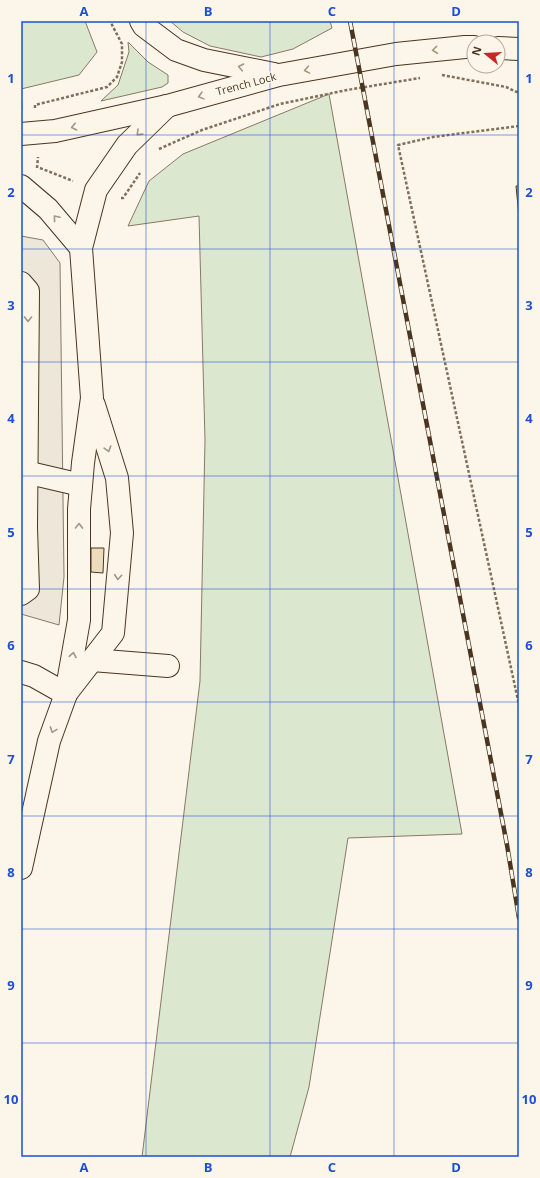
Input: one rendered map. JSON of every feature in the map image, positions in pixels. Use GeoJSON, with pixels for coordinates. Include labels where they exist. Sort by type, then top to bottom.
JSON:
{"type":"FeatureCollection","features":[{"type":"Feature","properties":{"kind":"main road"},"geometry":{"type":"LineString","coordinates":[[141,21],[144,26],[176,50],[204,60],[279,75]]}},
{"type":"Feature","properties":{"kind":"main road","name":"Trench Lock"},"geometry":{"type":"LineString","coordinates":[[30,134],[56,131],[167,106],[279,75],[396,54],[466,46]]}},
{"type":"Feature","properties":{"kind":"main road"},"geometry":{"type":"LineString","coordinates":[[506,48],[519,49]]}},
{"type":"Feature","properties":{"kind":"main road"},"geometry":{"type":"LineString","coordinates":[[21,868],[49,741],[66,694],[79,620],[79,523],[81,485],[92,398],[81,248],[96,190],[127,145],[167,106]]}},
{"type":"Feature","properties":{"kind":"main road"},"geometry":{"type":"LineString","coordinates":[[21,186],[48,208],[81,248]]}},
{"type":"Feature","properties":{"kind":"main road"},"geometry":{"type":"LineString","coordinates":[[21,283],[28,291],[24,472],[28,589],[21,594]]}},
{"type":"Feature","properties":{"kind":"main road"},"geometry":{"type":"LineString","coordinates":[[66,694],[113,633],[122,534],[117,478],[92,398]]}},
{"type":"Feature","properties":{"kind":"main road"},"geometry":{"type":"LineString","coordinates":[[24,472],[81,485]]}},
{"type":"Feature","properties":{"kind":"main road"},"geometry":{"type":"LineString","coordinates":[[92,660],[168,666]]}},
{"type":"Feature","properties":{"kind":"main road"},"geometry":{"type":"LineString","coordinates":[[21,672],[34,676],[66,694]]}},
{"type":"Feature","properties":{"kind":"path"},"geometry":{"type":"LineString","coordinates":[[110,21],[122,44],[122,62],[117,77],[107,87],[35,105],[30,134],[38,167],[96,190],[123,198],[143,169]]}},
{"type":"Feature","properties":{"kind":"path"},"geometry":{"type":"LineString","coordinates":[[440,75],[506,87],[519,93]]}},
{"type":"Feature","properties":{"kind":"path"},"geometry":{"type":"LineString","coordinates":[[155,151],[202,130],[280,104],[347,90],[425,78]]}},
{"type":"Feature","properties":{"kind":"path"},"geometry":{"type":"LineString","coordinates":[[519,126],[433,137],[398,145],[519,705]]}},
{"type":"Feature","properties":{"kind":"green space"},"geometry":{"type":"Polygon","coordinates":[[[21,21],[85,21],[97,52],[79,75],[21,89],[21,21]]]}},
{"type":"Feature","properties":{"kind":"green space"},"geometry":{"type":"Polygon","coordinates":[[[170,21],[330,21],[332,28],[293,49],[261,57],[210,46],[183,32],[170,21]]]}},
{"type":"Feature","properties":{"kind":"green space"},"geometry":{"type":"Polygon","coordinates":[[[128,42],[148,62],[168,75],[168,83],[162,87],[101,101],[118,85],[129,52],[128,42]]]}},
{"type":"Feature","properties":{"kind":"green space"},"geometry":{"type":"Polygon","coordinates":[[[329,94],[462,834],[348,838],[309,1087],[290,1157],[142,1157],[200,681],[205,440],[199,216],[128,226],[149,181],[183,154],[329,94]]]}},
{"type":"Feature","properties":{"kind":"shaded area"},"geometry":{"type":"Polygon","coordinates":[[[21,236],[43,240],[60,263],[64,577],[59,625],[21,614],[21,236]]]}},
{"type":"Feature","properties":{"kind":"building"},"geometry":{"type":"Polygon","coordinates":[[[516,186],[519,186],[519,216],[516,186]]]}},
{"type":"Feature","properties":{"kind":"building"},"geometry":{"type":"Polygon","coordinates":[[[91,548],[104,548],[103,573],[91,572],[91,548]]]}},
{"type":"Feature","properties":{"kind":"railway"},"geometry":{"type":"LineString","coordinates":[[350,21],[507,845],[519,918]]}}]}
